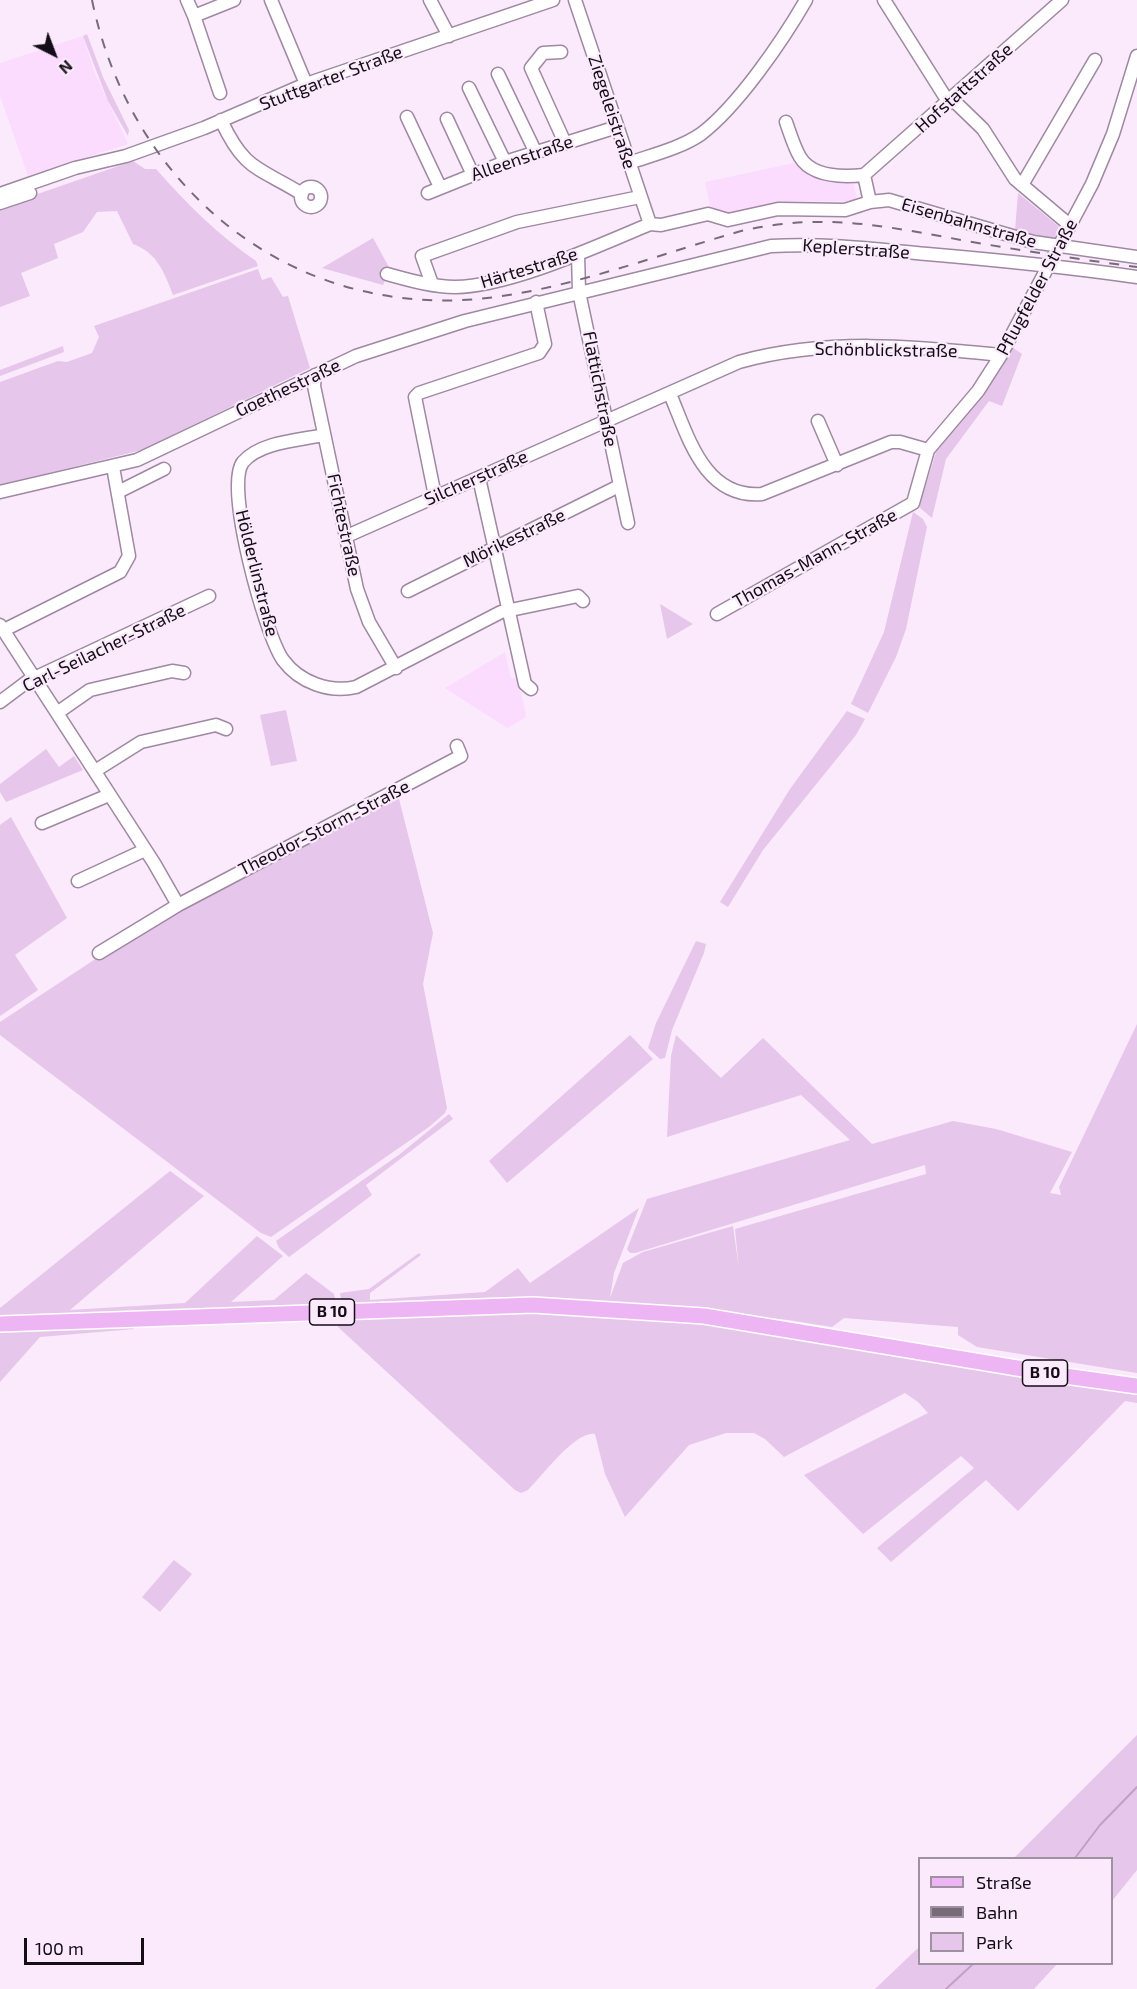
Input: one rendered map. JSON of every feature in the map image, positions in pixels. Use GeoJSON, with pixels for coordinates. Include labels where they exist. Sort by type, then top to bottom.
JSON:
{"type":"FeatureCollection","features":[{"type":"Feature","properties":{"kind":"main road","name":"B 10"},"geometry":{"type":"LineString","coordinates":[[0,1324],[449,1308],[578,1306],[704,1316],[1137,1386]]}},
{"type":"Feature","properties":{"kind":"street"},"geometry":{"type":"LineString","coordinates":[[187,0],[220,93]]}},
{"type":"Feature","properties":{"kind":"street"},"geometry":{"type":"LineString","coordinates":[[194,16],[234,0]]}},
{"type":"Feature","properties":{"kind":"street"},"geometry":{"type":"LineString","coordinates":[[271,0],[306,84]]}},
{"type":"Feature","properties":{"kind":"street"},"geometry":{"type":"LineString","coordinates":[[430,0],[449,36]]}},
{"type":"Feature","properties":{"kind":"street","name":"Stuttgarter Straße"},"geometry":{"type":"LineString","coordinates":[[0,194],[75,168],[111,160],[221,120],[306,84],[553,0]]}},
{"type":"Feature","properties":{"kind":"street","name":"Ziegeleistraße"},"geometry":{"type":"LineString","coordinates":[[575,0],[650,224]]}},
{"type":"Feature","properties":{"kind":"street"},"geometry":{"type":"LineString","coordinates":[[629,163],[686,142],[707,129],[758,72],[806,0]]}},
{"type":"Feature","properties":{"kind":"street"},"geometry":{"type":"LineString","coordinates":[[884,0],[950,101],[983,129],[1009,173],[1066,222],[1068,229]]}},
{"type":"Feature","properties":{"kind":"street","name":"Hofstattstraße"},"geometry":{"type":"LineString","coordinates":[[864,175],[1062,0]]}},
{"type":"Feature","properties":{"kind":"street"},"geometry":{"type":"LineString","coordinates":[[561,52],[543,53],[531,68],[565,143]]}},
{"type":"Feature","properties":{"kind":"street","name":"Pflugfelder Straße"},"geometry":{"type":"LineString","coordinates":[[913,503],[928,450],[978,391],[1001,355],[1068,229],[1105,155],[1137,56]]}},
{"type":"Feature","properties":{"kind":"street"},"geometry":{"type":"LineString","coordinates":[[1022,185],[1095,60]]}},
{"type":"Feature","properties":{"kind":"street"},"geometry":{"type":"LineString","coordinates":[[498,74],[536,153]]}},
{"type":"Feature","properties":{"kind":"street"},"geometry":{"type":"LineString","coordinates":[[469,88],[505,162]]}},
{"type":"Feature","properties":{"kind":"street"},"geometry":{"type":"LineString","coordinates":[[407,117],[440,187]]}},
{"type":"Feature","properties":{"kind":"street"},"geometry":{"type":"LineString","coordinates":[[447,119],[473,175]]}},
{"type":"Feature","properties":{"kind":"street"},"geometry":{"type":"LineString","coordinates":[[221,120],[238,151],[256,169],[302,194]]}},
{"type":"Feature","properties":{"kind":"street"},"geometry":{"type":"LineString","coordinates":[[786,122],[800,158],[810,168],[842,177],[864,175],[870,202]]}},
{"type":"Feature","properties":{"kind":"street","name":"Alleenstraße"},"geometry":{"type":"LineString","coordinates":[[428,193],[505,162],[617,127]]}},
{"type":"Feature","properties":{"kind":"street","name":"Stuttgarter Straße"},"geometry":{"type":"LineString","coordinates":[[0,203],[86,173],[111,160]]}},
{"type":"Feature","properties":{"kind":"street"},"geometry":{"type":"LineString","coordinates":[[432,284],[422,256],[517,222],[640,197]]}},
{"type":"Feature","properties":{"kind":"street","name":"Eisenbahnstraße"},"geometry":{"type":"LineString","coordinates":[[633,231],[650,224],[661,225],[708,214],[728,220],[778,209],[845,210],[870,202],[889,200],[1008,236],[1137,257]]}},
{"type":"Feature","properties":{"kind":"street","name":"Härtestraße"},"geometry":{"type":"LineString","coordinates":[[387,274],[456,287],[489,282],[578,254],[633,231]]}},
{"type":"Feature","properties":{"kind":"street","name":"Keplerstraße"},"geometry":{"type":"LineString","coordinates":[[579,292],[771,246],[817,245],[1049,265],[1137,277]]}},
{"type":"Feature","properties":{"kind":"street","name":"Flattichstraße"},"geometry":{"type":"LineString","coordinates":[[578,254],[579,292],[628,523]]}},
{"type":"Feature","properties":{"kind":"street","name":"Goethestraße"},"geometry":{"type":"LineString","coordinates":[[0,492],[137,460],[356,356],[536,302],[579,292]]}},
{"type":"Feature","properties":{"kind":"street"},"geometry":{"type":"LineString","coordinates":[[435,496],[415,397],[419,393],[539,353],[545,344],[536,302]]}},
{"type":"Feature","properties":{"kind":"street","name":"Schönblickstraße"},"geometry":{"type":"LineString","coordinates":[[606,422],[739,362],[798,348],[858,346],[1001,355]]}},
{"type":"Feature","properties":{"kind":"street","name":"Fichtestraße"},"geometry":{"type":"LineString","coordinates":[[315,375],[314,386],[357,589],[369,622],[396,668]]}},
{"type":"Feature","properties":{"kind":"street"},"geometry":{"type":"LineString","coordinates":[[670,394],[698,458],[714,479],[726,487],[751,495],[762,494],[895,442],[928,450]]}},
{"type":"Feature","properties":{"kind":"street","name":"Silcherstraße"},"geometry":{"type":"LineString","coordinates":[[347,536],[606,422]]}},
{"type":"Feature","properties":{"kind":"street"},"geometry":{"type":"LineString","coordinates":[[818,422],[837,465]]}},
{"type":"Feature","properties":{"kind":"street","name":"Hölderlinstraße"},"geometry":{"type":"LineString","coordinates":[[324,435],[256,452],[244,461],[238,471],[237,496],[266,624],[285,662],[314,684],[341,691],[357,687],[509,610],[578,596],[583,601]]}},
{"type":"Feature","properties":{"kind":"street"},"geometry":{"type":"LineString","coordinates":[[99,953],[178,905],[146,850],[2,627],[120,572],[129,556],[113,467]]}},
{"type":"Feature","properties":{"kind":"street"},"geometry":{"type":"LineString","coordinates":[[118,492],[164,469]]}},
{"type":"Feature","properties":{"kind":"street"},"geometry":{"type":"LineString","coordinates":[[479,478],[525,684],[531,689]]}},
{"type":"Feature","properties":{"kind":"street","name":"Mörikestraße"},"geometry":{"type":"LineString","coordinates":[[408,591],[620,486]]}},
{"type":"Feature","properties":{"kind":"street","name":"Thomas-Mann-Straße"},"geometry":{"type":"LineString","coordinates":[[717,614],[913,503]]}},
{"type":"Feature","properties":{"kind":"street","name":"Carl-Seilacher-Straße"},"geometry":{"type":"LineString","coordinates":[[0,702],[34,679],[209,596]]}},
{"type":"Feature","properties":{"kind":"street"},"geometry":{"type":"LineString","coordinates":[[57,713],[90,690],[172,671],[184,673]]}},
{"type":"Feature","properties":{"kind":"street"},"geometry":{"type":"LineString","coordinates":[[95,771],[141,742],[216,725],[226,729]]}},
{"type":"Feature","properties":{"kind":"street","name":"Theodor-Storm-Straße"},"geometry":{"type":"LineString","coordinates":[[178,905],[461,756],[457,746]]}},
{"type":"Feature","properties":{"kind":"street"},"geometry":{"type":"LineString","coordinates":[[42,824],[109,795]]}},
{"type":"Feature","properties":{"kind":"street"},"geometry":{"type":"LineString","coordinates":[[78,880],[146,850]]}},
{"type":"Feature","properties":{"kind":"shaded area"},"geometry":{"type":"Polygon","coordinates":[[[83,36],[94,71],[128,144],[28,176],[0,96],[0,63],[83,36]]]}},
{"type":"Feature","properties":{"kind":"shaded area"},"geometry":{"type":"Polygon","coordinates":[[[799,162],[816,174],[843,183],[853,181],[857,201],[794,202],[729,214],[710,206],[705,182],[799,162]]]}},
{"type":"Feature","properties":{"kind":"shaded area"},"geometry":{"type":"Polygon","coordinates":[[[505,652],[511,678],[517,678],[526,714],[525,718],[507,728],[445,688],[505,652]]]}},
{"type":"Feature","properties":{"kind":"green space"},"geometry":{"type":"Polygon","coordinates":[[[87,34],[103,77],[129,130],[128,136],[108,101],[83,36],[87,34]]]}},
{"type":"Feature","properties":{"kind":"green space"},"geometry":{"type":"Polygon","coordinates":[[[133,161],[145,169],[156,169],[203,218],[256,261],[258,266],[173,295],[167,279],[154,258],[133,244],[117,211],[97,212],[83,232],[54,244],[58,258],[21,273],[30,296],[0,307],[0,207],[133,161]]]}},
{"type":"Feature","properties":{"kind":"green space"},"geometry":{"type":"Polygon","coordinates":[[[1018,193],[1059,227],[1054,239],[1015,231],[1018,193]]]}},
{"type":"Feature","properties":{"kind":"green space"},"geometry":{"type":"Polygon","coordinates":[[[373,238],[390,269],[383,285],[322,268],[373,238]]]}},
{"type":"Feature","properties":{"kind":"green space"},"geometry":{"type":"Polygon","coordinates":[[[258,269],[262,280],[271,277],[283,297],[288,296],[310,368],[142,450],[0,485],[0,382],[58,361],[67,362],[92,353],[99,337],[94,326],[258,269]]]}},
{"type":"Feature","properties":{"kind":"green space"},"geometry":{"type":"Polygon","coordinates":[[[63,346],[64,352],[0,376],[0,370],[63,346]]]}},
{"type":"Feature","properties":{"kind":"green space"},"geometry":{"type":"Polygon","coordinates":[[[1012,347],[1022,354],[1002,406],[989,401],[946,459],[932,518],[919,507],[937,449],[952,427],[969,411],[1012,347]]]}},
{"type":"Feature","properties":{"kind":"green space"},"geometry":{"type":"Polygon","coordinates":[[[913,512],[923,519],[927,527],[906,629],[896,657],[868,713],[851,704],[884,632],[913,512]]]}},
{"type":"Feature","properties":{"kind":"green space"},"geometry":{"type":"Polygon","coordinates":[[[660,604],[693,624],[667,639],[660,604]]]}},
{"type":"Feature","properties":{"kind":"green space"},"geometry":{"type":"Polygon","coordinates":[[[286,710],[297,761],[271,766],[260,715],[286,710]]]}},
{"type":"Feature","properties":{"kind":"green space"},"geometry":{"type":"Polygon","coordinates":[[[847,711],[865,719],[856,735],[763,850],[728,907],[720,902],[790,789],[847,711]]]}},
{"type":"Feature","properties":{"kind":"green space"},"geometry":{"type":"Polygon","coordinates":[[[46,749],[59,767],[74,756],[83,770],[6,802],[0,792],[0,784],[46,749]]]}},
{"type":"Feature","properties":{"kind":"green space"},"geometry":{"type":"Polygon","coordinates":[[[398,795],[433,933],[423,984],[447,1108],[445,1113],[429,1127],[271,1237],[261,1233],[0,1035],[0,1022],[100,956],[177,910],[398,795]]]}},
{"type":"Feature","properties":{"kind":"green space"},"geometry":{"type":"Polygon","coordinates":[[[11,817],[67,918],[15,955],[38,990],[0,1016],[0,825],[11,817]]]}},
{"type":"Feature","properties":{"kind":"green space"},"geometry":{"type":"Polygon","coordinates":[[[696,941],[706,944],[704,953],[672,1030],[665,1058],[660,1059],[648,1048],[656,1023],[696,941]]]}},
{"type":"Feature","properties":{"kind":"green space"},"geometry":{"type":"Polygon","coordinates":[[[1137,1024],[1137,1373],[977,1347],[958,1335],[958,1327],[844,1318],[832,1327],[788,1320],[609,1301],[342,1306],[340,1293],[369,1289],[419,1253],[421,1255],[370,1293],[370,1300],[485,1292],[518,1268],[530,1283],[639,1208],[614,1273],[610,1298],[623,1263],[643,1252],[733,1226],[739,1269],[735,1229],[926,1174],[925,1165],[630,1253],[627,1249],[647,1199],[850,1140],[801,1095],[667,1137],[671,1056],[676,1035],[721,1078],[763,1038],[872,1144],[953,1121],[996,1129],[1072,1152],[1050,1193],[1061,1195],[1059,1187],[1137,1024]]]}},
{"type":"Feature","properties":{"kind":"green space"},"geometry":{"type":"Polygon","coordinates":[[[630,1035],[653,1059],[507,1183],[489,1161],[630,1035]]]}},
{"type":"Feature","properties":{"kind":"green space"},"geometry":{"type":"Polygon","coordinates":[[[449,1114],[453,1119],[366,1185],[372,1195],[289,1257],[279,1248],[276,1241],[400,1154],[449,1114]]]}},
{"type":"Feature","properties":{"kind":"green space"},"geometry":{"type":"Polygon","coordinates":[[[170,1171],[204,1196],[70,1310],[185,1303],[257,1236],[283,1256],[231,1302],[274,1300],[306,1273],[334,1294],[337,1306],[0,1317],[0,1308],[170,1171]]]}},
{"type":"Feature","properties":{"kind":"green space"},"geometry":{"type":"Polygon","coordinates":[[[543,1311],[657,1316],[661,1321],[669,1322],[672,1318],[1137,1391],[1137,1403],[1125,1401],[1018,1511],[986,1480],[891,1562],[877,1548],[974,1468],[961,1456],[863,1534],[804,1475],[928,1413],[905,1393],[784,1457],[765,1439],[754,1433],[726,1433],[689,1445],[625,1517],[605,1474],[595,1434],[578,1439],[528,1490],[521,1493],[515,1490],[338,1327],[339,1322],[346,1316],[543,1311]]]}},
{"type":"Feature","properties":{"kind":"green space"},"geometry":{"type":"Polygon","coordinates":[[[132,1324],[134,1329],[40,1337],[0,1382],[0,1330],[132,1324]]]}},
{"type":"Feature","properties":{"kind":"green space"},"geometry":{"type":"Polygon","coordinates":[[[174,1560],[192,1574],[160,1612],[142,1597],[174,1560]]]}},
{"type":"Feature","properties":{"kind":"green space"},"geometry":{"type":"Polygon","coordinates":[[[1137,1735],[1137,1870],[1113,1900],[1113,1857],[1015,1857],[1137,1735]]]}},
{"type":"Feature","properties":{"kind":"green space"},"geometry":{"type":"Polygon","coordinates":[[[918,1948],[918,1965],[1056,1965],[1034,1989],[875,1989],[918,1948]]]}},
{"type":"Feature","properties":{"kind":"waterway"},"geometry":{"type":"LineString","coordinates":[[1076,1857],[1100,1825],[1137,1787]]}},
{"type":"Feature","properties":{"kind":"waterway"},"geometry":{"type":"LineString","coordinates":[[946,1989],[972,1965]]}},
{"type":"Feature","properties":{"kind":"railway"},"geometry":{"type":"LineString","coordinates":[[92,0],[112,66],[141,127],[180,180],[227,225],[281,260],[342,285],[408,299],[478,299],[511,295],[610,271],[741,231],[802,222],[888,227],[1018,250],[1137,267]]}}]}
